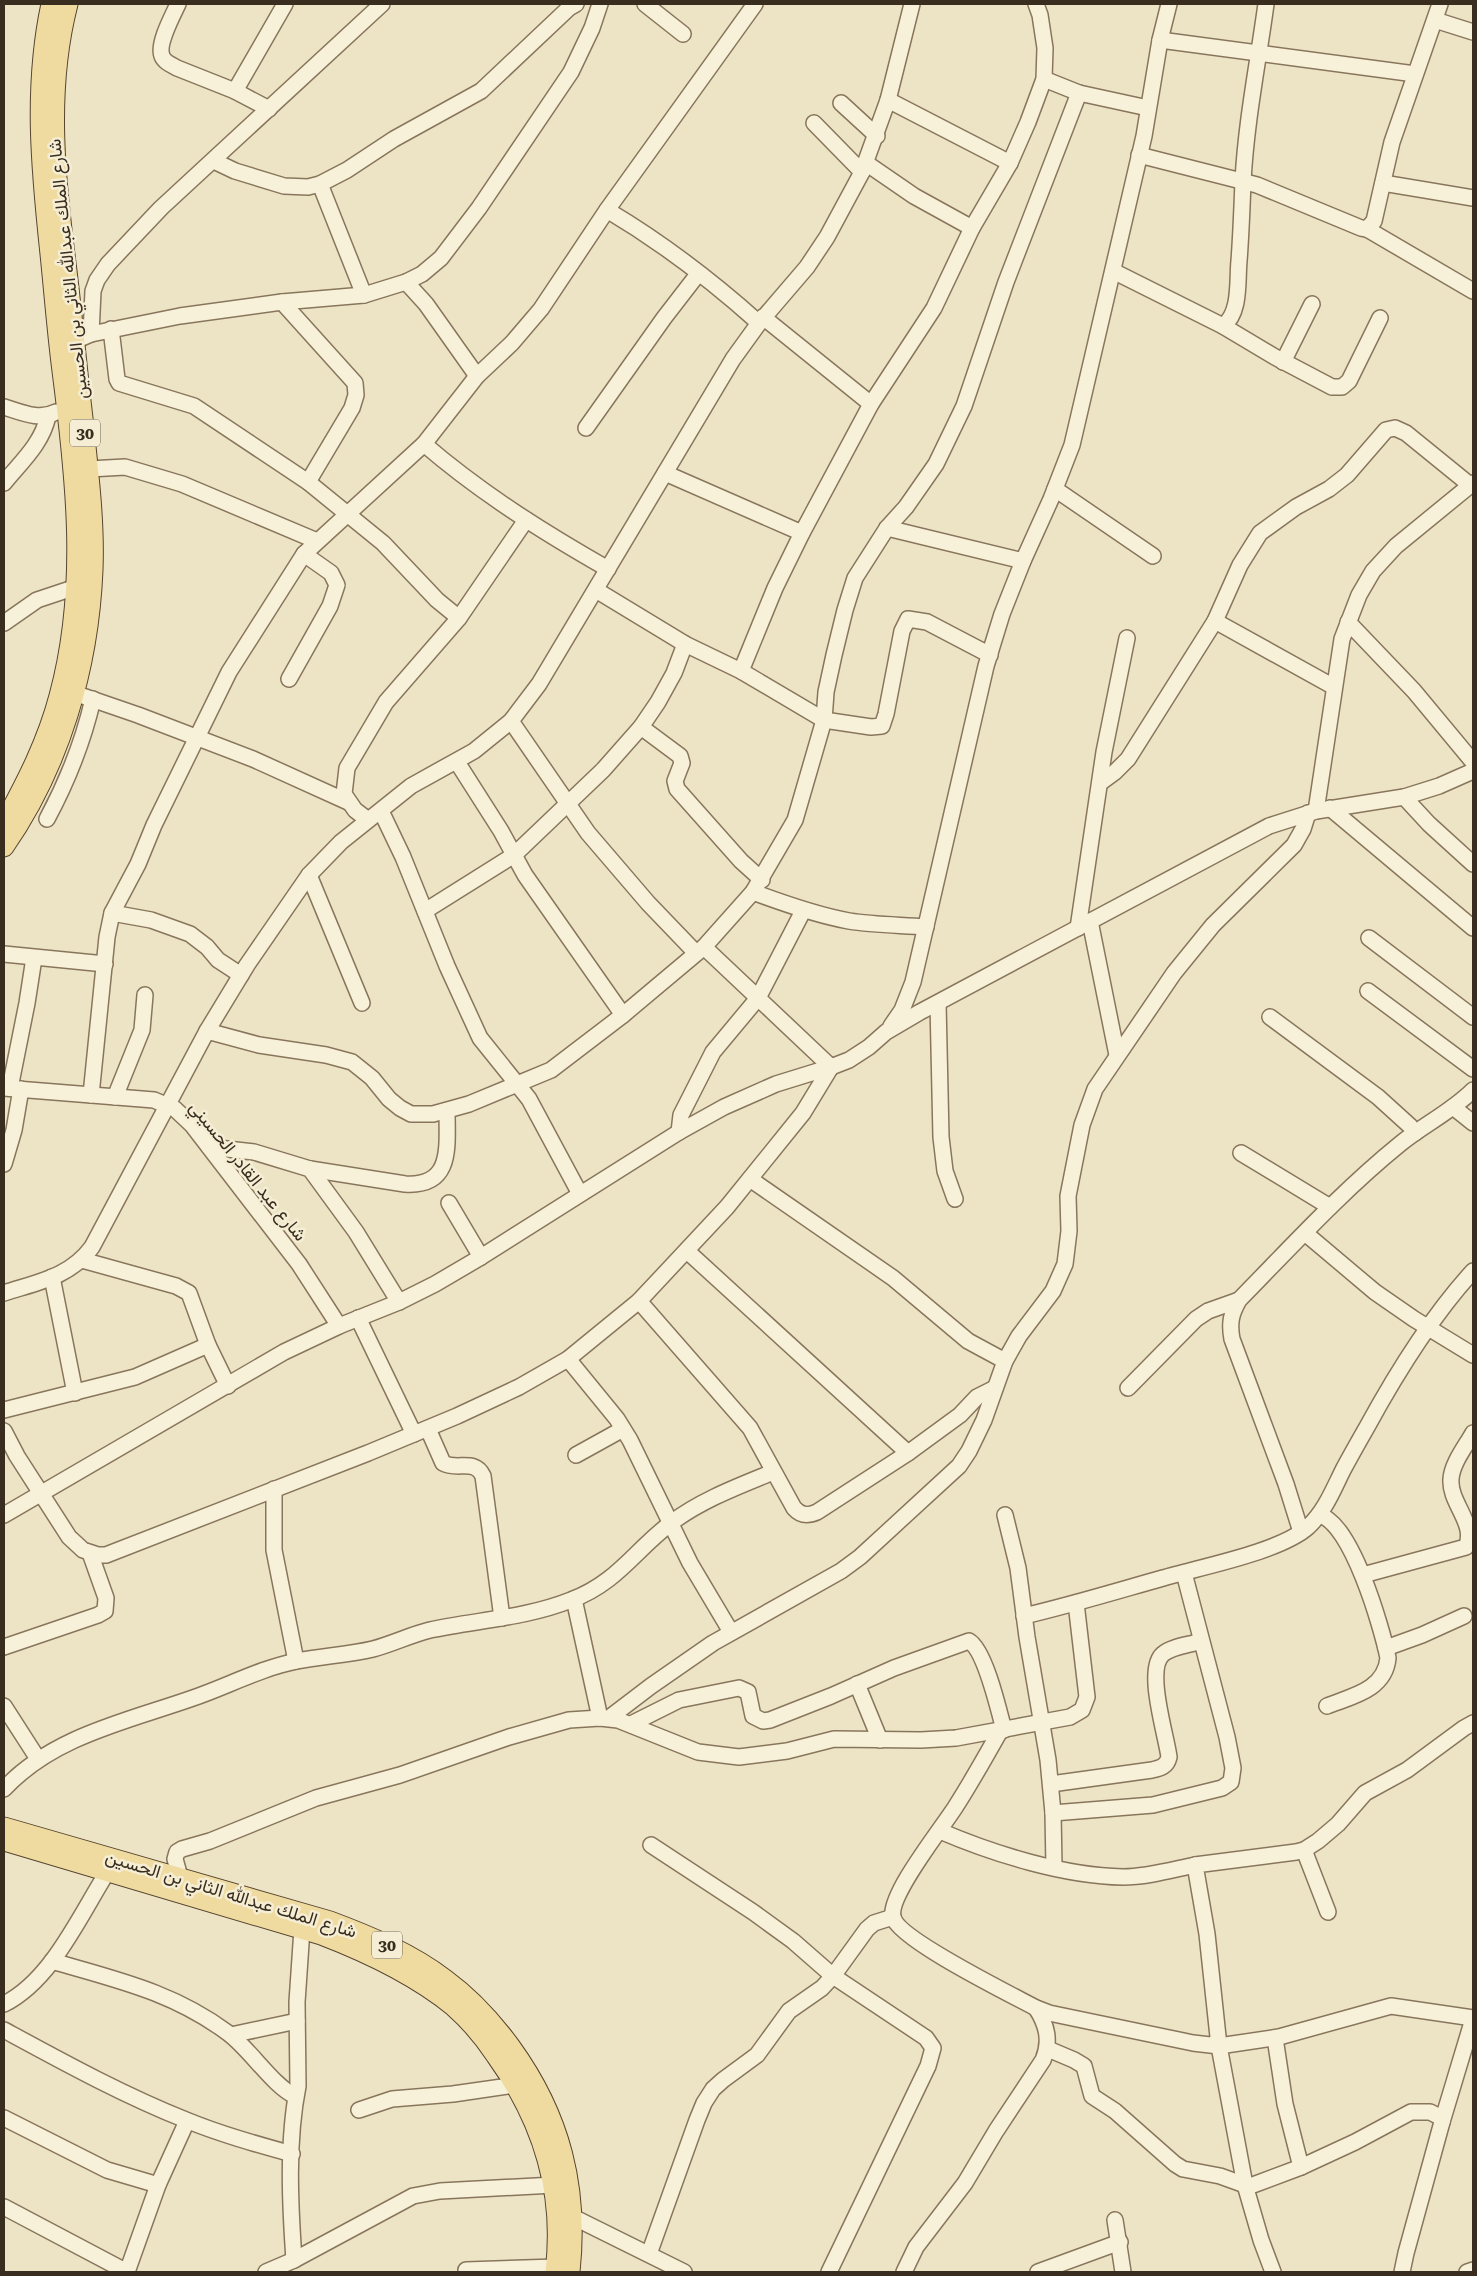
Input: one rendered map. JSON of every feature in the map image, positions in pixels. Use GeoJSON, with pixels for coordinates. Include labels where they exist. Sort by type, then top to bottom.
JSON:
{"type":"FeatureCollection","features":[{"type":"Feature","properties":{"kind":"main road","name":"شارع الملك عبدالله الثاني بن الحسين"},"geometry":{"type":"LineString","coordinates":[[4,823],[37,759],[59,697],[71,642],[76,587],[77,515],[44,197],[39,130],[43,55],[51,4]]}},
{"type":"Feature","properties":{"kind":"main road","name":"شارع الملك عبدالله الثاني بن الحسين"},"geometry":{"type":"LineString","coordinates":[[4,847],[43,777],[58,742],[74,693],[84,652],[93,576],[83,337],[54,148],[56,71],[60,38],[68,4]]}},
{"type":"Feature","properties":{"kind":"main road","name":"شارع الملك عبدالله الثاني بن الحسين"},"geometry":{"type":"LineString","coordinates":[[4,1827],[330,1921],[369,1936],[425,1965],[463,1993],[498,2029],[528,2071],[547,2107],[562,2146],[569,2181],[573,2217],[560,2271]]}},
{"type":"Feature","properties":{"kind":"main road","name":"شارع الملك عبدالله الثاني بن الحسين"},"geometry":{"type":"LineString","coordinates":[[4,1841],[302,1929],[359,1950],[431,1990],[456,2009],[477,2032],[515,2085],[535,2122],[554,2185],[560,2271]]}},
{"type":"Feature","properties":{"kind":"street"},"geometry":{"type":"LineString","coordinates":[[178,4],[162,42],[162,56],[168,64],[235,91],[268,110]]}},
{"type":"Feature","properties":{"kind":"street"},"geometry":{"type":"LineString","coordinates":[[235,91],[285,4]]}},
{"type":"Feature","properties":{"kind":"street"},"geometry":{"type":"LineString","coordinates":[[382,4],[161,208],[100,274],[93,291],[83,337],[180,316],[282,302],[364,295],[406,282],[422,274],[441,258],[479,208],[571,72],[590,35],[600,4]]}},
{"type":"Feature","properties":{"kind":"street"},"geometry":{"type":"LineString","coordinates":[[214,161],[235,171],[284,186],[308,187],[320,184],[347,170],[394,139],[481,91],[569,8],[576,4]]}},
{"type":"Feature","properties":{"kind":"street"},"geometry":{"type":"LineString","coordinates":[[645,4],[683,34]]}},
{"type":"Feature","properties":{"kind":"street"},"geometry":{"type":"LineString","coordinates":[[4,1293],[63,1273],[82,1260],[99,1236],[207,1031],[241,975],[308,875],[341,842],[411,786],[474,751],[511,721],[539,684],[734,359],[761,320],[807,267],[827,237],[864,167],[876,136],[888,100],[912,4]]}},
{"type":"Feature","properties":{"kind":"street"},"geometry":{"type":"LineString","coordinates":[[741,671],[775,588],[802,533],[871,404],[934,308],[972,228],[1010,163],[1044,79],[1045,48],[1040,15],[1036,4]]}},
{"type":"Feature","properties":{"kind":"street"},"geometry":{"type":"LineString","coordinates":[[886,1032],[902,1010],[913,982],[990,655],[1002,614],[1072,445],[1139,155],[1160,40],[1169,4]]}},
{"type":"Feature","properties":{"kind":"street"},"geometry":{"type":"LineString","coordinates":[[1223,326],[1232,318],[1235,302],[1243,213],[1243,182],[1266,4]]}},
{"type":"Feature","properties":{"kind":"street"},"geometry":{"type":"LineString","coordinates":[[1367,228],[1374,221],[1392,142],[1440,4]]}},
{"type":"Feature","properties":{"kind":"street"},"geometry":{"type":"LineString","coordinates":[[91,1095],[105,964],[106,937],[112,913],[138,864],[154,824],[229,672],[304,554],[348,516],[424,444],[478,376],[512,343],[540,309],[750,6]]}},
{"type":"Feature","properties":{"kind":"street"},"geometry":{"type":"LineString","coordinates":[[1435,20],[1473,32]]}},
{"type":"Feature","properties":{"kind":"street"},"geometry":{"type":"LineString","coordinates":[[1160,40],[1415,74]]}},
{"type":"Feature","properties":{"kind":"street"},"geometry":{"type":"LineString","coordinates":[[1044,79],[1079,93],[1148,108]]}},
{"type":"Feature","properties":{"kind":"street"},"geometry":{"type":"LineString","coordinates":[[207,1031],[258,1045],[346,1060],[362,1068],[389,1099],[411,1114],[427,1115],[448,1111],[537,1077],[559,1064],[623,1016],[700,950],[758,886],[795,820],[824,720],[826,692],[847,602],[856,578],[887,528],[906,507],[931,472],[964,406],[1006,282],[1079,93]]}},
{"type":"Feature","properties":{"kind":"street"},"geometry":{"type":"LineString","coordinates":[[888,100],[1010,163]]}},
{"type":"Feature","properties":{"kind":"street"},"geometry":{"type":"LineString","coordinates":[[841,103],[876,136]]}},
{"type":"Feature","properties":{"kind":"street"},"geometry":{"type":"LineString","coordinates":[[814,123],[864,167],[972,228]]}},
{"type":"Feature","properties":{"kind":"street"},"geometry":{"type":"LineString","coordinates":[[1139,155],[1273,191],[1361,228],[1367,228],[1473,291]]}},
{"type":"Feature","properties":{"kind":"street"},"geometry":{"type":"LineString","coordinates":[[320,184],[364,295]]}},
{"type":"Feature","properties":{"kind":"street"},"geometry":{"type":"LineString","coordinates":[[1382,184],[1473,198]]}},
{"type":"Feature","properties":{"kind":"street"},"geometry":{"type":"LineString","coordinates":[[607,210],[652,236],[698,274],[871,404]]}},
{"type":"Feature","properties":{"kind":"street"},"geometry":{"type":"LineString","coordinates":[[1113,271],[1223,326],[1283,362],[1332,387],[1342,387],[1349,380],[1380,318]]}},
{"type":"Feature","properties":{"kind":"street"},"geometry":{"type":"LineString","coordinates":[[586,428],[653,333],[698,274]]}},
{"type":"Feature","properties":{"kind":"street"},"geometry":{"type":"LineString","coordinates":[[406,282],[426,304],[478,376]]}},
{"type":"Feature","properties":{"kind":"street"},"geometry":{"type":"LineString","coordinates":[[282,302],[355,383],[356,395],[352,408],[308,482]]}},
{"type":"Feature","properties":{"kind":"street"},"geometry":{"type":"LineString","coordinates":[[1283,362],[1312,304]]}},
{"type":"Feature","properties":{"kind":"street"},"geometry":{"type":"LineString","coordinates":[[111,330],[119,383],[194,406],[308,482],[383,543],[437,600],[460,618]]}},
{"type":"Feature","properties":{"kind":"street"},"geometry":{"type":"LineString","coordinates":[[4,407],[29,415],[48,416],[67,409]]}},
{"type":"Feature","properties":{"kind":"street"},"geometry":{"type":"LineString","coordinates":[[4,483],[33,450],[46,427],[48,416]]}},
{"type":"Feature","properties":{"kind":"street"},"geometry":{"type":"LineString","coordinates":[[604,1718],[732,1632],[841,1571],[860,1557],[959,1466],[969,1451],[984,1420],[1005,1361],[1024,1328],[1053,1291],[1065,1264],[1069,1231],[1068,1196],[1082,1125],[1095,1089],[1174,972],[1214,925],[1294,845],[1303,829],[1318,811],[1342,639],[1358,595],[1380,563],[1396,546],[1472,484],[1406,433],[1395,428],[1386,430],[1347,474],[1329,489],[1296,507],[1260,534],[1240,564],[1215,620],[1128,759],[1100,783]]}},
{"type":"Feature","properties":{"kind":"street"},"geometry":{"type":"LineString","coordinates":[[424,444],[459,474],[526,520],[608,569]]}},
{"type":"Feature","properties":{"kind":"street"},"geometry":{"type":"LineString","coordinates":[[89,469],[125,467],[174,481],[317,541]]}},
{"type":"Feature","properties":{"kind":"street"},"geometry":{"type":"LineString","coordinates":[[665,473],[802,533]]}},
{"type":"Feature","properties":{"kind":"street"},"geometry":{"type":"LineString","coordinates":[[1055,489],[1153,556]]}},
{"type":"Feature","properties":{"kind":"street"},"geometry":{"type":"LineString","coordinates":[[348,802],[344,794],[347,768],[386,702],[460,618],[526,520]]}},
{"type":"Feature","properties":{"kind":"street"},"geometry":{"type":"LineString","coordinates":[[887,528],[1023,560]]}},
{"type":"Feature","properties":{"kind":"street"},"geometry":{"type":"LineString","coordinates":[[289,679],[330,606],[337,585],[331,573],[304,554]]}},
{"type":"Feature","properties":{"kind":"street"},"geometry":{"type":"LineString","coordinates":[[4,623],[37,600],[76,587]]}},
{"type":"Feature","properties":{"kind":"street"},"geometry":{"type":"LineString","coordinates":[[596,590],[685,644],[741,671],[824,720],[872,727],[882,726],[902,631],[908,619],[927,622],[990,655]]}},
{"type":"Feature","properties":{"kind":"street"},"geometry":{"type":"LineString","coordinates":[[1215,620],[1334,687]]}},
{"type":"Feature","properties":{"kind":"street"},"geometry":{"type":"LineString","coordinates":[[1348,622],[1414,691],[1473,762]]}},
{"type":"Feature","properties":{"kind":"street"},"geometry":{"type":"LineString","coordinates":[[1117,1055],[1084,924],[1100,783],[1127,638]]}},
{"type":"Feature","properties":{"kind":"street"},"geometry":{"type":"LineString","coordinates":[[425,911],[514,855],[603,770],[641,726],[658,702],[685,644]]}},
{"type":"Feature","properties":{"kind":"street"},"geometry":{"type":"LineString","coordinates":[[74,693],[253,759],[348,802],[368,820]]}},
{"type":"Feature","properties":{"kind":"street"},"geometry":{"type":"LineString","coordinates":[[47,819],[76,757],[93,699]]}},
{"type":"Feature","properties":{"kind":"street"},"geometry":{"type":"LineString","coordinates":[[511,721],[612,862],[700,950],[758,998],[831,1068]]}},
{"type":"Feature","properties":{"kind":"street"},"geometry":{"type":"LineString","coordinates":[[641,726],[680,756],[682,763],[675,781],[677,789],[741,861],[758,886],[803,910],[851,921],[926,927]]}},
{"type":"Feature","properties":{"kind":"street"},"geometry":{"type":"LineString","coordinates":[[457,762],[541,899],[623,1016]]}},
{"type":"Feature","properties":{"kind":"street"},"geometry":{"type":"LineString","coordinates":[[4,1515],[284,1352],[339,1326],[399,1302],[481,1257],[679,1132],[724,1107],[776,1084],[831,1068],[849,1060],[869,1047],[886,1032],[938,1003],[1269,826],[1318,811],[1404,797],[1439,786],[1473,771]]}},
{"type":"Feature","properties":{"kind":"street"},"geometry":{"type":"LineString","coordinates":[[1404,797],[1428,824],[1473,864]]}},
{"type":"Feature","properties":{"kind":"street"},"geometry":{"type":"LineString","coordinates":[[381,811],[403,857],[447,966],[480,1038],[518,1084],[540,1118],[580,1194]]}},
{"type":"Feature","properties":{"kind":"street"},"geometry":{"type":"LineString","coordinates":[[1318,811],[1473,928]]}},
{"type":"Feature","properties":{"kind":"street"},"geometry":{"type":"LineString","coordinates":[[308,875],[362,1003]]}},
{"type":"Feature","properties":{"kind":"street"},"geometry":{"type":"LineString","coordinates":[[679,1132],[681,1115],[713,1052],[758,998],[803,910]]}},
{"type":"Feature","properties":{"kind":"street"},"geometry":{"type":"LineString","coordinates":[[112,913],[151,920],[190,934],[207,947],[218,960],[241,975]]}},
{"type":"Feature","properties":{"kind":"street"},"geometry":{"type":"LineString","coordinates":[[1369,938],[1473,1017]]}},
{"type":"Feature","properties":{"kind":"street"},"geometry":{"type":"LineString","coordinates":[[4,954],[105,964]]}},
{"type":"Feature","properties":{"kind":"street"},"geometry":{"type":"LineString","coordinates":[[4,1164],[14,1130],[12,1088],[34,958]]}},
{"type":"Feature","properties":{"kind":"street"},"geometry":{"type":"LineString","coordinates":[[1368,991],[1473,1069]]}},
{"type":"Feature","properties":{"kind":"street"},"geometry":{"type":"LineString","coordinates":[[115,1097],[142,1030],[146,995]]}},
{"type":"Feature","properties":{"kind":"street"},"geometry":{"type":"LineString","coordinates":[[938,1003],[941,1147],[945,1171],[955,1199]]}},
{"type":"Feature","properties":{"kind":"street"},"geometry":{"type":"LineString","coordinates":[[1270,1017],[1378,1097],[1410,1126],[1415,1133]]}},
{"type":"Feature","properties":{"kind":"street"},"geometry":{"type":"LineString","coordinates":[[4,1431],[17,1456],[69,1537],[78,1547],[90,1553],[106,1554],[421,1431],[520,1387],[568,1359],[639,1301],[750,1179],[803,1113],[831,1068]]}},
{"type":"Feature","properties":{"kind":"street","name":"شارع عبد القادر الحسيني"},"geometry":{"type":"LineString","coordinates":[[12,1088],[154,1100],[168,1105],[182,1115],[209,1146],[299,1264],[339,1326]]}},
{"type":"Feature","properties":{"kind":"street"},"geometry":{"type":"LineString","coordinates":[[1301,1532],[1286,1484],[1232,1339],[1230,1326],[1232,1313],[1239,1300],[1330,1207],[1400,1144],[1453,1107],[1473,1090]]}},
{"type":"Feature","properties":{"kind":"street"},"geometry":{"type":"LineString","coordinates":[[1453,1107],[1473,1123]]}},
{"type":"Feature","properties":{"kind":"street"},"geometry":{"type":"LineString","coordinates":[[209,1146],[254,1152],[310,1169],[405,1184],[417,1184],[432,1180],[438,1176],[444,1163],[448,1111]]}},
{"type":"Feature","properties":{"kind":"street"},"geometry":{"type":"LineString","coordinates":[[1240,1153],[1330,1207]]}},
{"type":"Feature","properties":{"kind":"street"},"geometry":{"type":"LineString","coordinates":[[310,1169],[356,1232],[399,1302]]}},
{"type":"Feature","properties":{"kind":"street"},"geometry":{"type":"LineString","coordinates":[[750,1179],[893,1278],[968,1341],[1005,1361]]}},
{"type":"Feature","properties":{"kind":"street"},"geometry":{"type":"LineString","coordinates":[[449,1203],[481,1257]]}},
{"type":"Feature","properties":{"kind":"street"},"geometry":{"type":"LineString","coordinates":[[1305,1233],[1375,1292],[1473,1355]]}},
{"type":"Feature","properties":{"kind":"street"},"geometry":{"type":"LineString","coordinates":[[686,1251],[908,1453]]}},
{"type":"Feature","properties":{"kind":"street"},"geometry":{"type":"LineString","coordinates":[[82,1260],[183,1289],[192,1298],[208,1345],[228,1386]]}},
{"type":"Feature","properties":{"kind":"street"},"geometry":{"type":"LineString","coordinates":[[1024,1616],[1076,1604],[1272,1546],[1301,1532],[1319,1515],[1330,1497],[1398,1371],[1428,1327],[1473,1271]]}},
{"type":"Feature","properties":{"kind":"street"},"geometry":{"type":"LineString","coordinates":[[52,1277],[75,1393]]}},
{"type":"Feature","properties":{"kind":"street"},"geometry":{"type":"LineString","coordinates":[[1128,1388],[1196,1319],[1215,1308],[1239,1300]]}},
{"type":"Feature","properties":{"kind":"street"},"geometry":{"type":"LineString","coordinates":[[639,1301],[732,1405],[750,1428],[794,1508],[803,1515],[809,1516],[908,1453],[960,1415],[977,1397],[994,1388]]}},
{"type":"Feature","properties":{"kind":"street"},"geometry":{"type":"LineString","coordinates":[[358,1318],[421,1431],[442,1463],[456,1468],[472,1465],[480,1470],[483,1476],[502,1618]]}},
{"type":"Feature","properties":{"kind":"street"},"geometry":{"type":"LineString","coordinates":[[4,1410],[142,1375],[208,1345]]}},
{"type":"Feature","properties":{"kind":"street"},"geometry":{"type":"LineString","coordinates":[[568,1359],[624,1429],[653,1484],[690,1562],[732,1632]]}},
{"type":"Feature","properties":{"kind":"street"},"geometry":{"type":"LineString","coordinates":[[576,1455],[624,1429]]}},
{"type":"Feature","properties":{"kind":"street"},"geometry":{"type":"LineString","coordinates":[[1363,1574],[1466,1547],[1473,1536],[1472,1528],[1453,1493],[1451,1479],[1453,1469],[1473,1433]]}},
{"type":"Feature","properties":{"kind":"street"},"geometry":{"type":"LineString","coordinates":[[4,1789],[38,1759],[128,1718],[193,1698],[245,1677],[296,1661],[355,1653],[430,1630],[502,1618],[555,1606],[574,1599],[612,1577],[670,1523],[710,1500],[774,1472]]}},
{"type":"Feature","properties":{"kind":"street"},"geometry":{"type":"LineString","coordinates":[[274,1489],[274,1550],[296,1661]]}},
{"type":"Feature","properties":{"kind":"street"},"geometry":{"type":"LineString","coordinates":[[1005,1515],[1018,1568],[1051,1784],[1054,1867]]}},
{"type":"Feature","properties":{"kind":"street"},"geometry":{"type":"LineString","coordinates":[[1319,1515],[1332,1522],[1354,1555],[1363,1574],[1386,1648],[1387,1664],[1378,1683],[1367,1690],[1326,1706]]}},
{"type":"Feature","properties":{"kind":"street"},"geometry":{"type":"LineString","coordinates":[[4,1647],[105,1611],[106,1598],[90,1553]]}},
{"type":"Feature","properties":{"kind":"street"},"geometry":{"type":"LineString","coordinates":[[1053,1813],[1153,1805],[1222,1788],[1231,1782],[1233,1768],[1227,1737],[1200,1641],[1184,1572]]}},
{"type":"Feature","properties":{"kind":"street"},"geometry":{"type":"LineString","coordinates":[[574,1599],[604,1718]]}},
{"type":"Feature","properties":{"kind":"street"},"geometry":{"type":"LineString","coordinates":[[180,1877],[175,1859],[178,1852],[182,1849],[210,1841],[316,1798],[400,1775],[536,1728],[569,1720],[604,1718],[631,1724],[688,1749],[723,1757],[769,1755],[834,1739],[940,1739],[1002,1730],[1077,1714],[1087,1697],[1076,1604]]}},
{"type":"Feature","properties":{"kind":"street"},"geometry":{"type":"LineString","coordinates":[[1386,1648],[1422,1635],[1464,1616]]}},
{"type":"Feature","properties":{"kind":"street"},"geometry":{"type":"LineString","coordinates":[[631,1724],[685,1699],[739,1688],[748,1692],[753,1716],[763,1721],[814,1703],[894,1668],[969,1641],[975,1645],[984,1666],[1002,1730],[940,1831],[905,1881],[897,1898],[893,1917]]}},
{"type":"Feature","properties":{"kind":"street"},"geometry":{"type":"LineString","coordinates":[[1051,1784],[1152,1770],[1161,1768],[1167,1763],[1169,1757],[1158,1693],[1156,1665],[1163,1654],[1168,1651],[1200,1641]]}},
{"type":"Feature","properties":{"kind":"street"},"geometry":{"type":"LineString","coordinates":[[858,1684],[880,1740]]}},
{"type":"Feature","properties":{"kind":"street"},"geometry":{"type":"LineString","coordinates":[[4,1706],[38,1759]]}},
{"type":"Feature","properties":{"kind":"street"},"geometry":{"type":"LineString","coordinates":[[940,1831],[976,1846],[1054,1867],[1100,1876],[1125,1877],[1154,1874],[1194,1865],[1304,1850],[1311,1847],[1338,1824],[1365,1793],[1407,1770],[1473,1723]]}},
{"type":"Feature","properties":{"kind":"street"},"geometry":{"type":"LineString","coordinates":[[651,1845],[753,1912],[793,1941],[833,1976],[926,2038],[933,2048],[933,2055],[925,2073],[829,2272]]}},
{"type":"Feature","properties":{"kind":"street"},"geometry":{"type":"LineString","coordinates":[[1304,1850],[1328,1912]]}},
{"type":"Feature","properties":{"kind":"street"},"geometry":{"type":"LineString","coordinates":[[1194,1865],[1207,1934],[1219,2046],[1245,2186],[1261,2240],[1273,2272]]}},
{"type":"Feature","properties":{"kind":"street"},"geometry":{"type":"LineString","coordinates":[[4,2004],[31,1985],[52,1961],[108,1871]]}},
{"type":"Feature","properties":{"kind":"street"},"geometry":{"type":"LineString","coordinates":[[649,2254],[704,2103],[714,2089],[722,2080],[758,2055],[789,2011],[822,1988],[867,1929],[874,1923],[893,1917]]}},
{"type":"Feature","properties":{"kind":"street"},"geometry":{"type":"LineString","coordinates":[[893,1917],[905,1932],[927,1947],[1036,2008],[1064,2017],[1193,2043],[1219,2046],[1274,2038],[1391,2006],[1473,2018],[1442,2122],[1402,2272]]}},
{"type":"Feature","properties":{"kind":"street"},"geometry":{"type":"LineString","coordinates":[[294,2260],[292,2154],[295,2096],[298,2080],[297,2021],[302,1929]]}},
{"type":"Feature","properties":{"kind":"street"},"geometry":{"type":"LineString","coordinates":[[52,1961],[162,1994],[199,2013],[231,2035],[283,2088],[295,2096]]}},
{"type":"Feature","properties":{"kind":"street"},"geometry":{"type":"LineString","coordinates":[[904,2272],[916,2247],[964,2183],[1044,2060],[1048,2050],[1047,2031],[1043,2019],[1036,2008]]}},
{"type":"Feature","properties":{"kind":"street"},"geometry":{"type":"LineString","coordinates":[[231,2035],[297,2021]]}},
{"type":"Feature","properties":{"kind":"street"},"geometry":{"type":"LineString","coordinates":[[4,2030],[122,2092],[187,2121],[239,2139],[292,2154]]}},
{"type":"Feature","properties":{"kind":"street"},"geometry":{"type":"LineString","coordinates":[[1274,2038],[1285,2104],[1301,2166]]}},
{"type":"Feature","properties":{"kind":"street"},"geometry":{"type":"LineString","coordinates":[[1048,2050],[1070,2058],[1084,2066],[1092,2096],[1116,2110],[1175,2164],[1183,2169],[1220,2176],[1245,2186],[1253,2185],[1301,2166],[1355,2142],[1411,2112],[1421,2111],[1437,2114],[1442,2122]]}},
{"type":"Feature","properties":{"kind":"street"},"geometry":{"type":"LineString","coordinates":[[359,2110],[392,2099],[454,2094],[515,2085]]}},
{"type":"Feature","properties":{"kind":"street"},"geometry":{"type":"LineString","coordinates":[[4,2118],[107,2170],[158,2185]]}},
{"type":"Feature","properties":{"kind":"street"},"geometry":{"type":"LineString","coordinates":[[4,2207],[127,2272],[158,2185],[187,2121]]}},
{"type":"Feature","properties":{"kind":"street"},"geometry":{"type":"LineString","coordinates":[[266,2272],[294,2260],[398,2203],[420,2194],[440,2191],[554,2185]]}},
{"type":"Feature","properties":{"kind":"street"},"geometry":{"type":"LineString","coordinates":[[573,2217],[684,2272]]}},
{"type":"Feature","properties":{"kind":"street"},"geometry":{"type":"LineString","coordinates":[[1115,2220],[1120,2242],[1123,2272]]}},
{"type":"Feature","properties":{"kind":"street"},"geometry":{"type":"LineString","coordinates":[[1038,2272],[1120,2242]]}},
{"type":"Feature","properties":{"kind":"street"},"geometry":{"type":"LineString","coordinates":[[466,2270],[560,2271]]}},
{"type":"Feature","properties":{"kind":"street"},"geometry":{"type":"LineString","coordinates":[[1467,2272],[1473,2270]]}}]}
